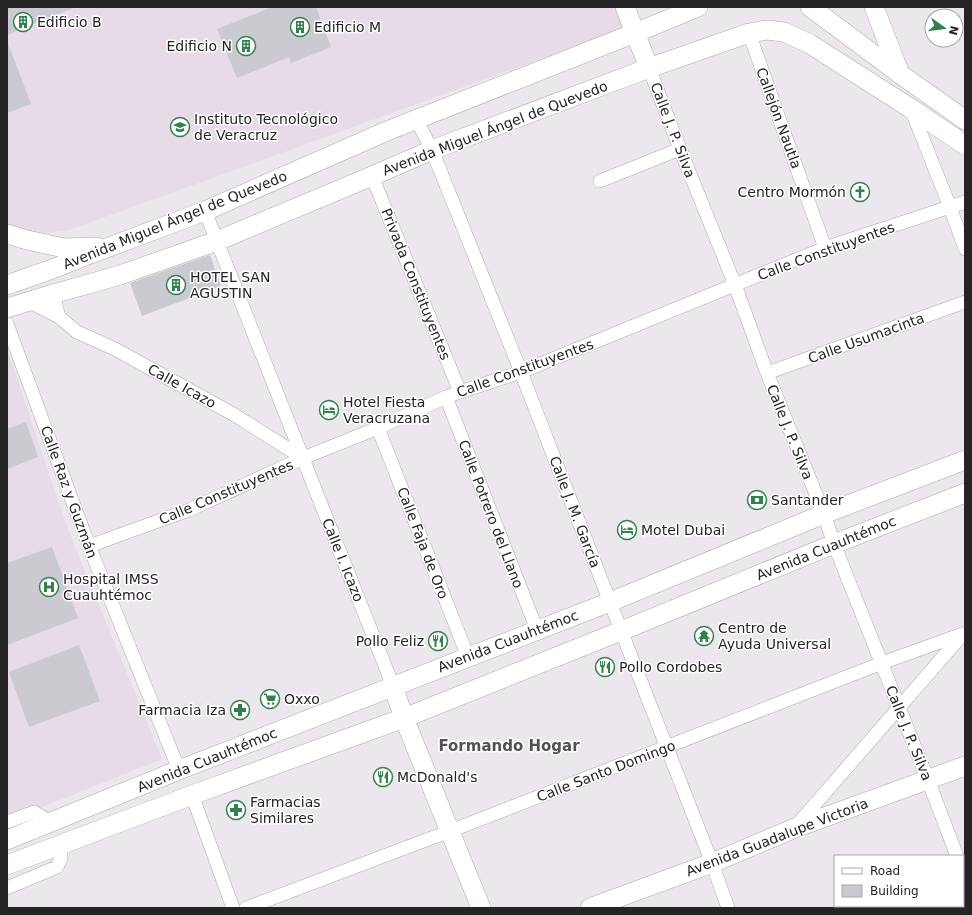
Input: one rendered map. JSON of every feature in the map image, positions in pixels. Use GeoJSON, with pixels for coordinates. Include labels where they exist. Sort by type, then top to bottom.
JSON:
{"type":"FeatureCollection","features":[{"type":"Feature","properties":{"kind":"main road","name":"Calle J. P. Silva"},"geometry":{"type":"LineString","coordinates":[[625,7],[649,68]]}},
{"type":"Feature","properties":{"kind":"main road","name":"Avenida Miguel Ángel de Quevedo"},"geometry":{"type":"LineString","coordinates":[[9,282],[55,268],[204,211],[416,119],[698,7]]}},
{"type":"Feature","properties":{"kind":"main road"},"geometry":{"type":"LineString","coordinates":[[810,7],[965,120]]}},
{"type":"Feature","properties":{"kind":"main road"},"geometry":{"type":"LineString","coordinates":[[874,7],[900,74]]}},
{"type":"Feature","properties":{"kind":"main road","name":"Avenida Miguel Ángel de Quevedo"},"geometry":{"type":"LineString","coordinates":[[7,308],[120,275],[217,241],[432,150],[649,68],[749,33],[767,30],[784,32],[810,44],[965,145]]}},
{"type":"Feature","properties":{"kind":"main road"},"geometry":{"type":"LineString","coordinates":[[7,234],[64,248],[108,247]]}},
{"type":"Feature","properties":{"kind":"main road"},"geometry":{"type":"LineString","coordinates":[[53,294],[59,278],[85,256]]}},
{"type":"Feature","properties":{"kind":"main road"},"geometry":{"type":"LineString","coordinates":[[9,282],[28,302]]}},
{"type":"Feature","properties":{"kind":"main road","name":"Avenida Cuauhtémoc"},"geometry":{"type":"LineString","coordinates":[[7,840],[52,823],[179,770],[610,602],[824,514],[965,460]]}},
{"type":"Feature","properties":{"kind":"main road","name":"Avenida Cuauhtémoc"},"geometry":{"type":"LineString","coordinates":[[7,865],[192,795],[404,718],[834,544],[965,493]]}},
{"type":"Feature","properties":{"kind":"main road","name":"Calle I. Icazo"},"geometry":{"type":"LineString","coordinates":[[393,686],[404,718],[482,908]]}},
{"type":"Feature","properties":{"kind":"main road","name":"Avenida Guadalupe Victoria"},"geometry":{"type":"LineString","coordinates":[[590,908],[712,863],[795,828],[965,766]]}},
{"type":"Feature","properties":{"kind":"street","name":"Callejón Nautla"},"geometry":{"type":"LineString","coordinates":[[749,33],[826,248]]}},
{"type":"Feature","properties":{"kind":"street","name":"Calle J. P. Silva"},"geometry":{"type":"LineString","coordinates":[[649,68],[734,285],[767,374],[824,514],[834,544],[957,855]]}},
{"type":"Feature","properties":{"kind":"street"},"geometry":{"type":"LineString","coordinates":[[910,108],[950,207],[965,249]]}},
{"type":"Feature","properties":{"kind":"street","name":"Calle J. M. García"},"geometry":{"type":"LineString","coordinates":[[416,119],[432,150],[522,372],[712,863],[728,908]]}},
{"type":"Feature","properties":{"kind":"street"},"geometry":{"type":"LineString","coordinates":[[600,181],[680,149]]}},
{"type":"Feature","properties":{"kind":"street","name":"Privada Constituyentes"},"geometry":{"type":"LineString","coordinates":[[372,176],[460,392]]}},
{"type":"Feature","properties":{"kind":"street","name":"Calle Constituyentes"},"geometry":{"type":"LineString","coordinates":[[89,546],[189,510],[303,458],[378,428],[446,397],[522,372],[826,248],[965,202]]}},
{"type":"Feature","properties":{"kind":"street","name":"Calle I. Icazo"},"geometry":{"type":"LineString","coordinates":[[204,211],[393,686]]}},
{"type":"Feature","properties":{"kind":"street"},"geometry":{"type":"LineString","coordinates":[[53,294],[59,317]]}},
{"type":"Feature","properties":{"kind":"street","name":"Calle Icazo"},"geometry":{"type":"LineString","coordinates":[[28,302],[59,317],[77,332],[114,349],[233,414],[303,458]]}},
{"type":"Feature","properties":{"kind":"street","name":"Calle Usumacinta"},"geometry":{"type":"LineString","coordinates":[[767,374],[965,302]]}},
{"type":"Feature","properties":{"kind":"street","name":"Calle Raz y Guzmán"},"geometry":{"type":"LineString","coordinates":[[7,324],[89,546],[179,770]]}},
{"type":"Feature","properties":{"kind":"street","name":"Calle Potrero del Llano"},"geometry":{"type":"LineString","coordinates":[[446,397],[537,630]]}},
{"type":"Feature","properties":{"kind":"street","name":"Calle Faja de Oro"},"geometry":{"type":"LineString","coordinates":[[378,428],[468,657]]}},
{"type":"Feature","properties":{"kind":"street"},"geometry":{"type":"LineString","coordinates":[[795,828],[964,632]]}},
{"type":"Feature","properties":{"kind":"street","name":"Calle Santo Domingo"},"geometry":{"type":"LineString","coordinates":[[246,908],[450,831],[964,632]]}},
{"type":"Feature","properties":{"kind":"street"},"geometry":{"type":"LineString","coordinates":[[192,795],[233,908]]}},
{"type":"Feature","properties":{"kind":"street"},"geometry":{"type":"LineString","coordinates":[[7,822],[34,812],[52,823]]}},
{"type":"Feature","properties":{"kind":"street"},"geometry":{"type":"LineString","coordinates":[[7,888],[57,867],[61,858],[60,845]]}},
{"type":"Feature","properties":{"kind":"shaded area","name":"Instituto Tecnológico de Veracruz"},"geometry":{"type":"Polygon","coordinates":[[[7,7],[618,7],[626,28],[69,230],[40,234],[7,226],[7,7]]]}},
{"type":"Feature","properties":{"kind":"shaded area","name":"Hospital IMSS Cuauhtémoc"},"geometry":{"type":"Polygon","coordinates":[[[7,349],[67,527],[162,759],[7,821],[7,349]]]}},
{"type":"Feature","properties":{"kind":"building","name":"Edificio B"},"geometry":{"type":"Polygon","coordinates":[[[7,7],[76,7],[7,35],[7,7]]]}},
{"type":"Feature","properties":{"kind":"building"},"geometry":{"type":"Polygon","coordinates":[[[272,7],[316,7],[331,47],[291,63],[289,57],[237,78],[217,29],[272,7]]]}},
{"type":"Feature","properties":{"kind":"building"},"geometry":{"type":"Polygon","coordinates":[[[7,43],[31,104],[7,113],[7,43]]]}},
{"type":"Feature","properties":{"kind":"building","name":"HOTEL SAN AGUSTIN"},"geometry":{"type":"Polygon","coordinates":[[[210,255],[221,286],[142,316],[130,283],[210,255]]]}},
{"type":"Feature","properties":{"kind":"building"},"geometry":{"type":"Polygon","coordinates":[[[26,422],[38,457],[7,469],[7,429],[26,422]]]}},
{"type":"Feature","properties":{"kind":"building"},"geometry":{"type":"Polygon","coordinates":[[[52,547],[78,618],[7,645],[7,563],[52,547]]]}},
{"type":"Feature","properties":{"kind":"building"},"geometry":{"type":"Polygon","coordinates":[[[79,645],[100,701],[29,727],[9,672],[79,645]]]}},
{"type":"Feature","properties":{"kind":"place","name":"Edificio B"},"geometry":{"type":"Point","coordinates":[23,22]}},
{"type":"Feature","properties":{"kind":"place","name":"Edificio M"},"geometry":{"type":"Point","coordinates":[300,27]}},
{"type":"Feature","properties":{"kind":"place","name":"Edificio N"},"geometry":{"type":"Point","coordinates":[246,46]}},
{"type":"Feature","properties":{"kind":"place","name":"Instituto Tecnológico de Veracruz"},"geometry":{"type":"Point","coordinates":[180,127]}},
{"type":"Feature","properties":{"kind":"place","name":"Centro Mormón"},"geometry":{"type":"Point","coordinates":[860,192]}},
{"type":"Feature","properties":{"kind":"place","name":"HOTEL SAN AGUSTIN"},"geometry":{"type":"Point","coordinates":[176,285]}},
{"type":"Feature","properties":{"kind":"place","name":"Hotel Fiesta Veracruzana"},"geometry":{"type":"Point","coordinates":[329,410]}},
{"type":"Feature","properties":{"kind":"place","name":"Santander"},"geometry":{"type":"Point","coordinates":[757,500]}},
{"type":"Feature","properties":{"kind":"place","name":"Motel Dubai"},"geometry":{"type":"Point","coordinates":[627,530]}},
{"type":"Feature","properties":{"kind":"place","name":"Hospital IMSS Cuauhtémoc"},"geometry":{"type":"Point","coordinates":[49,587]}},
{"type":"Feature","properties":{"kind":"place","name":"Centro de Ayuda Universal"},"geometry":{"type":"Point","coordinates":[704,636]}},
{"type":"Feature","properties":{"kind":"place","name":"Pollo Feliz"},"geometry":{"type":"Point","coordinates":[438,641]}},
{"type":"Feature","properties":{"kind":"place","name":"Pollo Cordobes"},"geometry":{"type":"Point","coordinates":[605,667]}},
{"type":"Feature","properties":{"kind":"place","name":"Oxxo"},"geometry":{"type":"Point","coordinates":[270,699]}},
{"type":"Feature","properties":{"kind":"place","name":"Farmacia Iza"},"geometry":{"type":"Point","coordinates":[240,710]}},
{"type":"Feature","properties":{"kind":"place","name":"McDonald's"},"geometry":{"type":"Point","coordinates":[383,777]}},
{"type":"Feature","properties":{"kind":"place","name":"Farmacias Similares"},"geometry":{"type":"Point","coordinates":[236,810]}},
{"type":"Feature","properties":{"kind":"district","name":"Formando Hogar"},"geometry":{"type":"Point","coordinates":[509,746]}}]}
